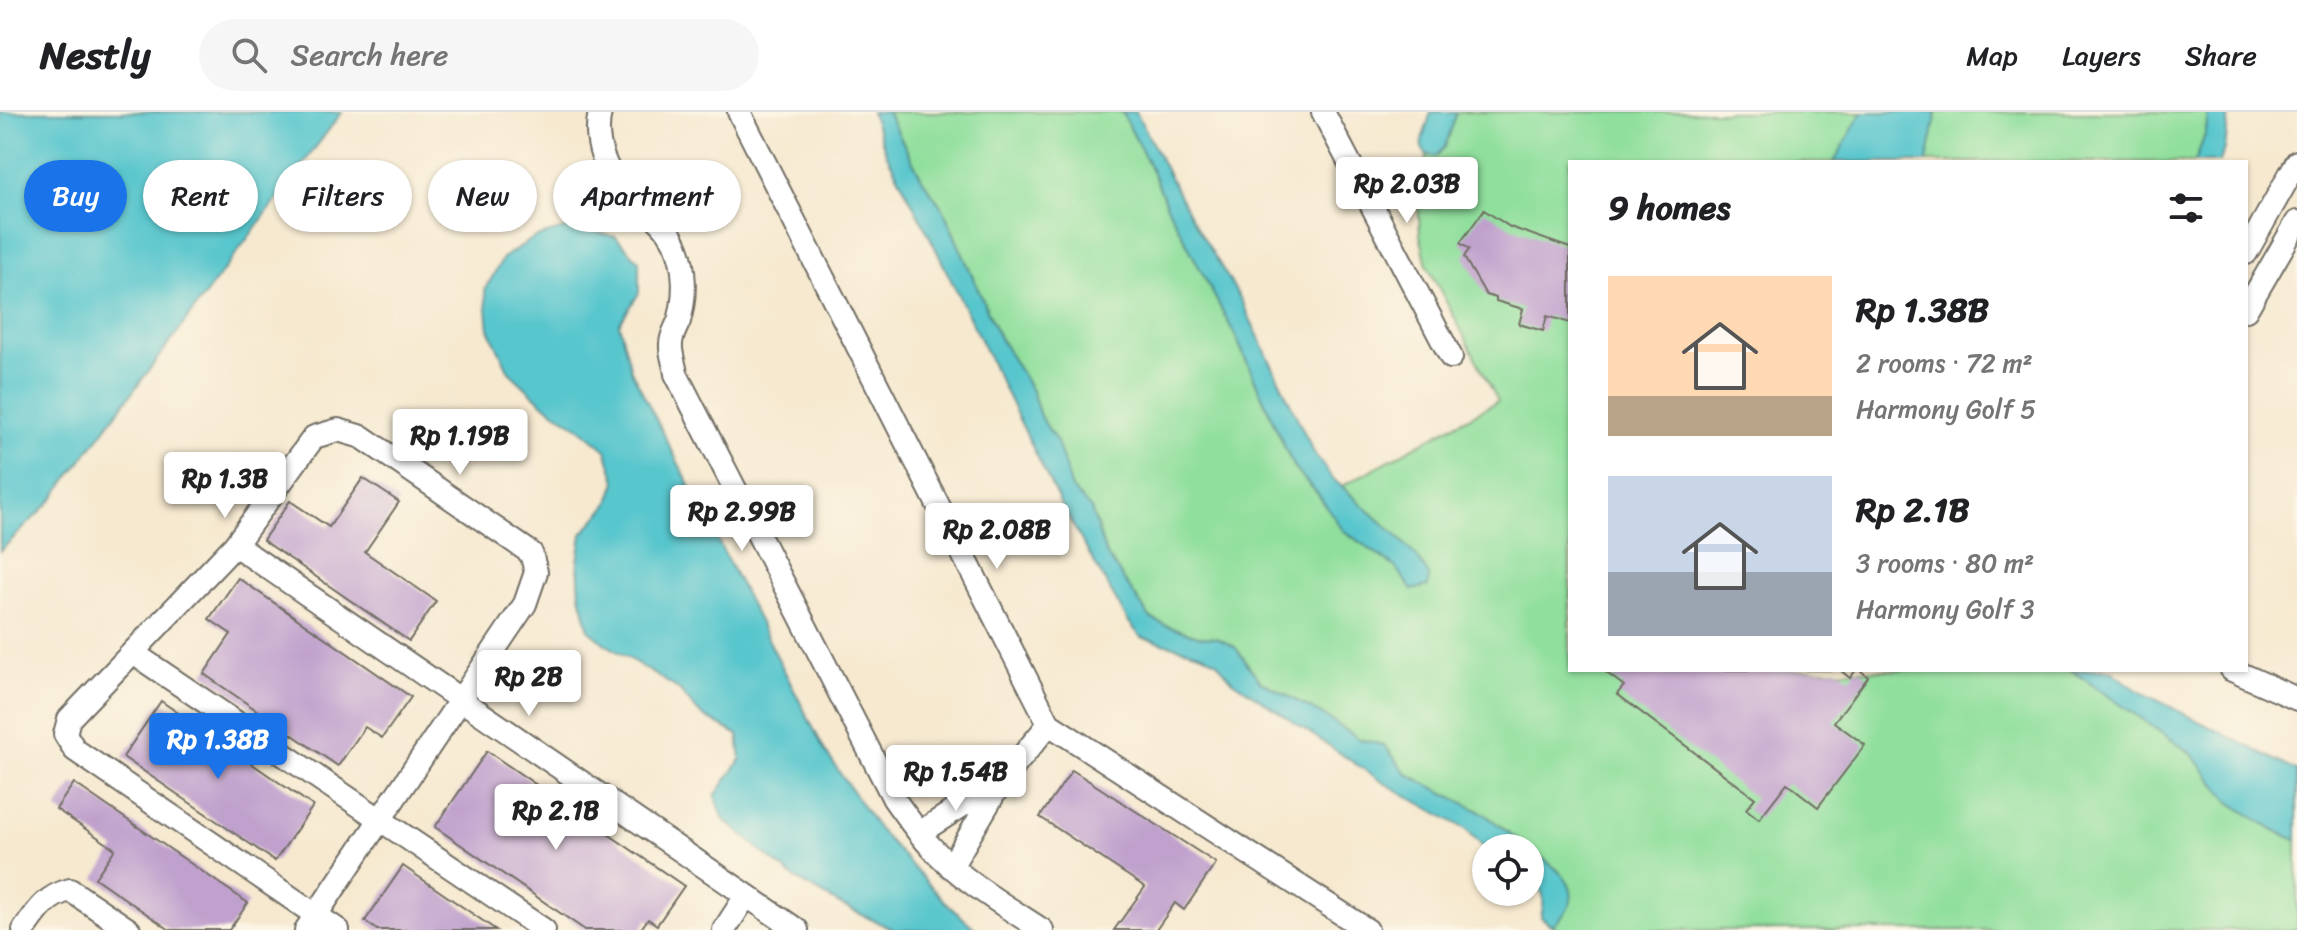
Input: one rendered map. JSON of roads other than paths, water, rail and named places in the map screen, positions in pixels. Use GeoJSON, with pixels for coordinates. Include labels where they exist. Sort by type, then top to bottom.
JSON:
{"type":"FeatureCollection","features":[{"type":"Feature","properties":{"kind":"street"},"geometry":{"type":"LineString","coordinates":[[600,112],[596,130],[610,173],[628,195],[661,219],[676,245],[685,281],[680,317],[670,345],[676,374],[894,799],[919,833],[951,867],[980,890],[1042,930]]}},
{"type":"Feature","properties":{"kind":"street"},"geometry":{"type":"LineString","coordinates":[[739,112],[1049,724],[1367,930]]}},
{"type":"Feature","properties":{"kind":"street"},"geometry":{"type":"LineString","coordinates":[[1323,112],[1451,357]]}},
{"type":"Feature","properties":{"kind":"street"},"geometry":{"type":"LineString","coordinates":[[2248,249],[2297,162]]}},
{"type":"Feature","properties":{"kind":"street"},"geometry":{"type":"LineString","coordinates":[[2248,307],[2297,222]]}},
{"type":"Feature","properties":{"kind":"street"},"geometry":{"type":"LineString","coordinates":[[311,922],[525,604],[536,572],[531,553],[362,437],[338,430],[314,437],[235,545],[69,719],[65,734],[75,750],[311,922],[338,930]]}},
{"type":"Feature","properties":{"kind":"street"},"geometry":{"type":"LineString","coordinates":[[235,545],[797,930]]}},
{"type":"Feature","properties":{"kind":"street"},"geometry":{"type":"LineString","coordinates":[[133,653],[544,930]]}},
{"type":"Feature","properties":{"kind":"street"},"geometry":{"type":"LineString","coordinates":[[2236,672],[2297,699]]}},
{"type":"Feature","properties":{"kind":"street"},"geometry":{"type":"LineString","coordinates":[[951,867],[1001,782],[1049,724]]}},
{"type":"Feature","properties":{"kind":"street"},"geometry":{"type":"LineString","coordinates":[[919,833],[1001,782]]}},
{"type":"Feature","properties":{"kind":"street"},"geometry":{"type":"LineString","coordinates":[[24,930],[41,904],[58,893],[70,890],[129,930]]}},
{"type":"Feature","properties":{"kind":"street"},"geometry":{"type":"LineString","coordinates":[[724,930],[746,896]]}},
{"type":"Feature","properties":{"kind":"water"},"geometry":{"type":"Polygon","coordinates":[[[0,112],[342,112],[306,160],[274,160],[274,203],[258,224],[258,160],[143,160],[143,232],[252,232],[51,501],[0,551],[0,112]]]}},
{"type":"Feature","properties":{"kind":"water"},"geometry":{"type":"Polygon","coordinates":[[[871,112],[887,112],[922,179],[943,209],[998,335],[1032,391],[1040,416],[1057,442],[1072,489],[1091,509],[1105,552],[1150,618],[1201,637],[1217,638],[1235,647],[1260,681],[1323,715],[1359,739],[1384,745],[1407,774],[1483,813],[1511,834],[1472,835],[1381,781],[1233,681],[1217,662],[1203,654],[1141,637],[1128,621],[1060,503],[887,155],[871,112]]]}},
{"type":"Feature","properties":{"kind":"water"},"geometry":{"type":"Polygon","coordinates":[[[1122,112],[1136,112],[1188,212],[1240,298],[1314,453],[1332,478],[1417,557],[1429,576],[1428,586],[1412,590],[1395,567],[1343,530],[1317,493],[1294,468],[1235,335],[1122,112]]]}},
{"type":"Feature","properties":{"kind":"water"},"geometry":{"type":"Polygon","coordinates":[[[1430,112],[1457,112],[1445,147],[1435,157],[1427,154],[1422,145],[1430,112]]]}},
{"type":"Feature","properties":{"kind":"water"},"geometry":{"type":"Polygon","coordinates":[[[1862,112],[1937,112],[1927,160],[1835,160],[1862,112]]]}},
{"type":"Feature","properties":{"kind":"water"},"geometry":{"type":"Polygon","coordinates":[[[2208,112],[2229,112],[2225,149],[2220,160],[2196,160],[2206,132],[2208,112]]]}},
{"type":"Feature","properties":{"kind":"water"},"geometry":{"type":"Polygon","coordinates":[[[554,232],[597,232],[616,237],[639,261],[639,293],[619,324],[631,370],[825,751],[879,830],[948,905],[977,930],[894,930],[843,906],[793,877],[724,820],[715,796],[741,759],[738,735],[700,714],[678,689],[604,643],[589,630],[580,595],[578,562],[582,534],[608,505],[616,481],[606,450],[542,403],[509,372],[489,329],[485,290],[503,258],[534,238],[554,232]]]}},
{"type":"Feature","properties":{"kind":"water"},"geometry":{"type":"Polygon","coordinates":[[[2074,672],[2113,672],[2137,690],[2297,771],[2297,840],[2275,831],[2230,802],[2192,754],[2074,672]]]}},
{"type":"Feature","properties":{"kind":"water"},"geometry":{"type":"Polygon","coordinates":[[[1544,860],[1561,874],[1571,892],[1564,914],[1552,926],[1541,917],[1544,906],[1544,860]]]}}]}
